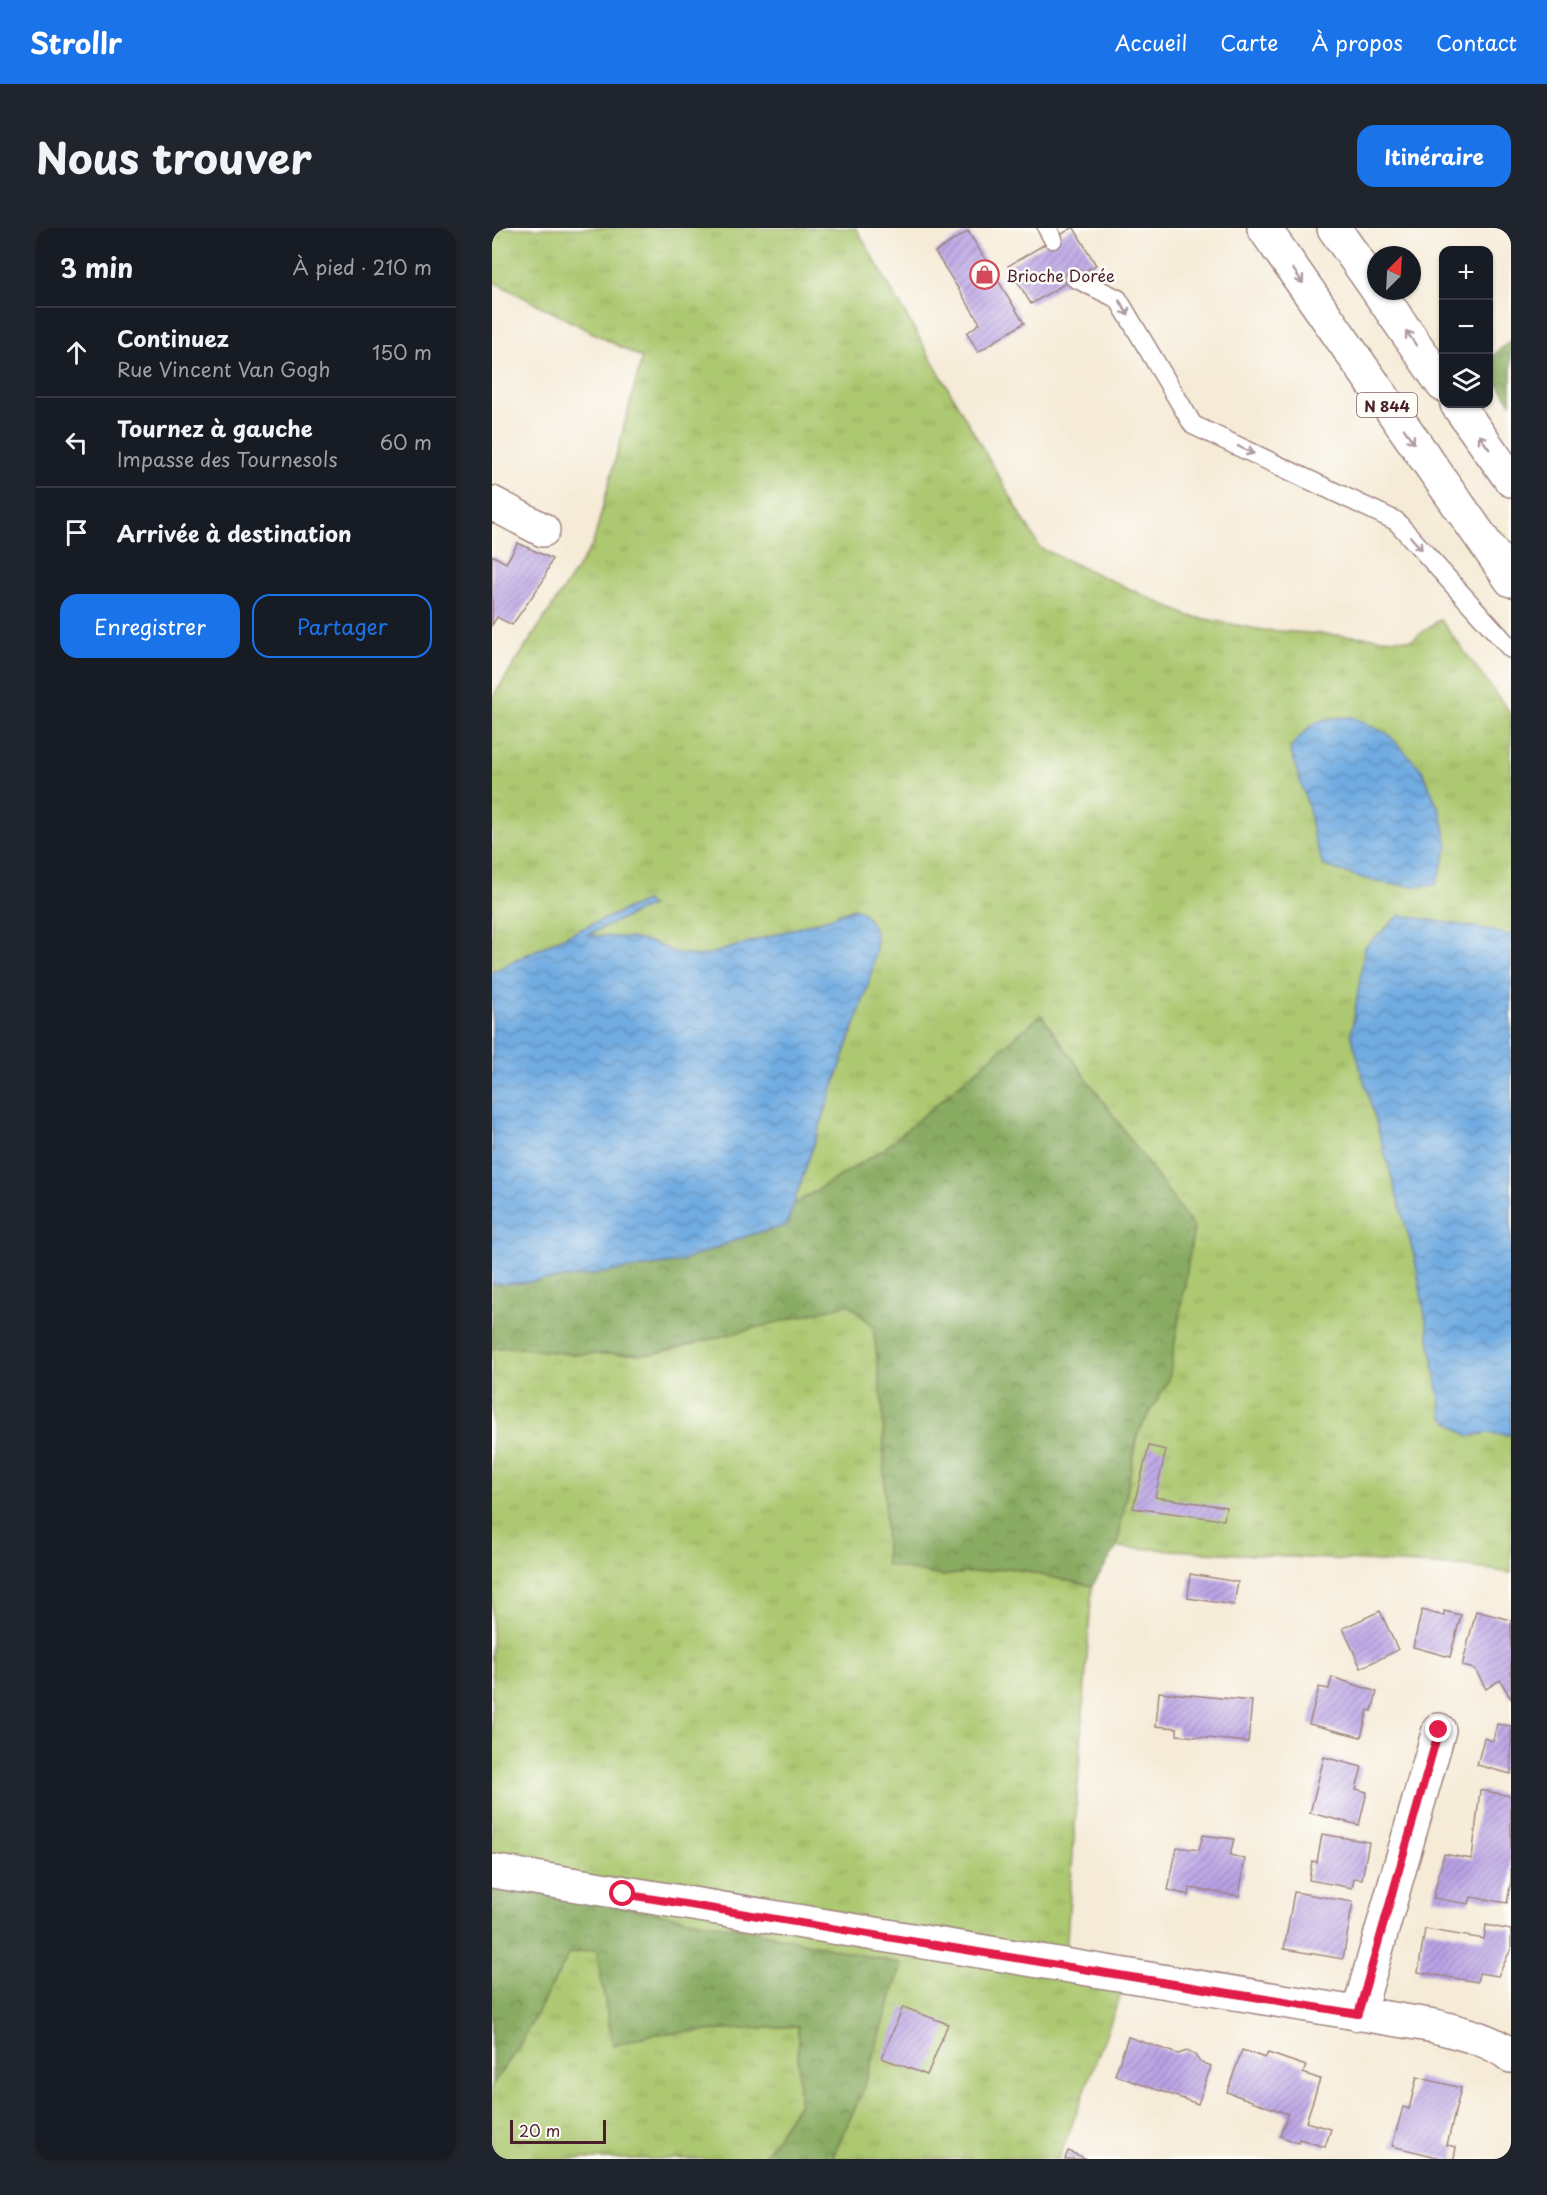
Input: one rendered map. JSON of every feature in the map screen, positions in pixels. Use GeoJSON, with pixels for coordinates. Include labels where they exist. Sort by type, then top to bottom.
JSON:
{"type":"FeatureCollection","features":[{"type":"Feature","properties":{"kind":"main road","name":"N 844"},"geometry":{"type":"LineString","coordinates":[[1264,228],[1511,580]]}},
{"type":"Feature","properties":{"kind":"main road"},"geometry":{"type":"LineString","coordinates":[[1334,228],[1367,275]]}},
{"type":"Feature","properties":{"kind":"main road"},"geometry":{"type":"LineString","coordinates":[[1385,300],[1439,379]]}},
{"type":"Feature","properties":{"kind":"main road"},"geometry":{"type":"LineString","coordinates":[[1460,408],[1511,480]]}},
{"type":"Feature","properties":{"kind":"main road"},"geometry":{"type":"LineString","coordinates":[[492,503],[543,530]]}},
{"type":"Feature","properties":{"kind":"main road"},"geometry":{"type":"LineString","coordinates":[[1358,2014],[1439,1730]]}},
{"type":"Feature","properties":{"kind":"main road"},"geometry":{"type":"LineString","coordinates":[[492,1871],[1435,2026],[1471,2036],[1511,2056]]}},
{"type":"Feature","properties":{"kind":"lane"},"geometry":{"type":"LineString","coordinates":[[1075,278],[1118,299],[1193,425],[1396,521],[1511,648]]}},
{"type":"Feature","properties":{"kind":"green space"},"geometry":{"type":"Polygon","coordinates":[[[492,228],[856,228],[1040,548],[1189,616],[1263,630],[1412,640],[1440,619],[1511,714],[1511,1573],[1470,1567],[1117,1547],[1137,1435],[1169,1379],[1041,1016],[884,1149],[793,1205],[862,1004],[876,948],[876,937],[853,908],[830,918],[698,956],[676,953],[654,943],[586,935],[650,906],[645,901],[492,972],[492,698],[593,544],[642,358],[492,281],[492,228]]]}},
{"type":"Feature","properties":{"kind":"green space"},"geometry":{"type":"Polygon","coordinates":[[[1511,340],[1511,403],[1493,377],[1493,356],[1511,340]]]}},
{"type":"Feature","properties":{"kind":"green space"},"geometry":{"type":"Polygon","coordinates":[[[1041,1015],[1194,1228],[1169,1379],[1137,1435],[1117,1547],[1092,1586],[1009,1568],[941,1576],[886,1565],[883,1409],[873,1326],[849,1304],[653,1354],[570,1354],[513,1347],[492,1348],[492,1284],[574,1277],[679,1262],[752,1234],[786,1226],[793,1205],[884,1149],[1041,1015]]]}},
{"type":"Feature","properties":{"kind":"green space"},"geometry":{"type":"Polygon","coordinates":[[[849,1304],[873,1326],[883,1408],[941,1576],[1009,1568],[1092,1586],[1066,1953],[1132,1965],[1059,2159],[832,2159],[862,2092],[902,1963],[492,1883],[492,1348],[513,1347],[570,1354],[653,1354],[849,1304]]]}},
{"type":"Feature","properties":{"kind":"green space"},"geometry":{"type":"Polygon","coordinates":[[[492,1883],[749,1930],[902,1964],[862,2092],[832,2159],[762,2159],[799,2103],[798,2026],[653,2034],[613,2046],[596,1949],[569,1954],[518,2048],[492,2085],[492,1883]]]}},
{"type":"Feature","properties":{"kind":"green space"},"geometry":{"type":"Polygon","coordinates":[[[596,1949],[613,2046],[653,2034],[798,2026],[799,2103],[762,2159],[492,2159],[492,2085],[518,2048],[569,1954],[596,1949]]]}},
{"type":"Feature","properties":{"kind":"water"},"geometry":{"type":"Polygon","coordinates":[[[1352,717],[1388,734],[1422,770],[1441,814],[1448,846],[1436,885],[1392,884],[1323,865],[1313,836],[1309,809],[1290,749],[1304,732],[1316,723],[1331,718],[1352,717]]]}},
{"type":"Feature","properties":{"kind":"water"},"geometry":{"type":"Polygon","coordinates":[[[645,901],[651,906],[587,935],[630,938],[654,943],[676,953],[697,956],[830,918],[854,908],[866,916],[874,929],[876,949],[867,990],[786,1226],[752,1234],[679,1262],[574,1277],[492,1284],[492,972],[645,901]]]}},
{"type":"Feature","properties":{"kind":"water"},"geometry":{"type":"Polygon","coordinates":[[[1400,915],[1511,935],[1511,1435],[1488,1433],[1470,1436],[1443,1417],[1415,1259],[1351,1035],[1365,947],[1400,915]]]}},
{"type":"Feature","properties":{"kind":"building"},"geometry":{"type":"Polygon","coordinates":[[[1072,228],[1096,265],[1031,304],[1008,266],[1072,228]]]}},
{"type":"Feature","properties":{"kind":"building"},"geometry":{"type":"Polygon","coordinates":[[[968,231],[1024,323],[978,352],[967,333],[980,323],[935,252],[968,231]]]}},
{"type":"Feature","properties":{"kind":"building"},"geometry":{"type":"Polygon","coordinates":[[[518,543],[552,559],[543,581],[512,625],[497,617],[492,625],[492,555],[506,563],[518,543]]]}},
{"type":"Feature","properties":{"kind":"building"},"geometry":{"type":"Polygon","coordinates":[[[1149,1446],[1166,1450],[1155,1497],[1226,1507],[1224,1520],[1133,1508],[1149,1446]]]}},
{"type":"Feature","properties":{"kind":"building"},"geometry":{"type":"Polygon","coordinates":[[[1190,1574],[1238,1582],[1234,1605],[1188,1598],[1190,1574]]]}},
{"type":"Feature","properties":{"kind":"building"},"geometry":{"type":"Polygon","coordinates":[[[1422,1610],[1444,1616],[1444,1611],[1461,1615],[1450,1657],[1413,1647],[1422,1610]]]}},
{"type":"Feature","properties":{"kind":"building"},"geometry":{"type":"Polygon","coordinates":[[[1380,1611],[1398,1650],[1361,1668],[1343,1628],[1380,1611]]]}},
{"type":"Feature","properties":{"kind":"building"},"geometry":{"type":"Polygon","coordinates":[[[1476,1611],[1511,1620],[1511,1699],[1500,1680],[1486,1689],[1475,1669],[1462,1666],[1476,1611]]]}},
{"type":"Feature","properties":{"kind":"building"},"geometry":{"type":"Polygon","coordinates":[[[1332,1677],[1377,1692],[1372,1711],[1368,1710],[1361,1737],[1309,1724],[1319,1687],[1329,1689],[1332,1677]]]}},
{"type":"Feature","properties":{"kind":"building"},"geometry":{"type":"Polygon","coordinates":[[[1159,1692],[1252,1701],[1248,1742],[1177,1735],[1177,1728],[1156,1726],[1159,1692]]]}},
{"type":"Feature","properties":{"kind":"building"},"geometry":{"type":"Polygon","coordinates":[[[1497,1724],[1511,1726],[1511,1774],[1477,1765],[1484,1738],[1493,1741],[1497,1724]]]}},
{"type":"Feature","properties":{"kind":"building"},"geometry":{"type":"Polygon","coordinates":[[[1324,1757],[1362,1767],[1356,1789],[1367,1792],[1359,1825],[1310,1813],[1324,1757]]]}},
{"type":"Feature","properties":{"kind":"building"},"geometry":{"type":"Polygon","coordinates":[[[1480,1790],[1511,1796],[1511,1881],[1507,1903],[1471,1897],[1469,1904],[1433,1898],[1444,1854],[1472,1859],[1480,1790]]]}},
{"type":"Feature","properties":{"kind":"building"},"geometry":{"type":"Polygon","coordinates":[[[1322,1834],[1369,1842],[1362,1879],[1354,1878],[1352,1888],[1309,1880],[1312,1861],[1317,1862],[1322,1834]]]}},
{"type":"Feature","properties":{"kind":"building"},"geometry":{"type":"Polygon","coordinates":[[[1203,1835],[1234,1839],[1230,1855],[1245,1859],[1239,1896],[1190,1888],[1189,1895],[1168,1890],[1177,1847],[1199,1850],[1203,1835]]]}},
{"type":"Feature","properties":{"kind":"building"},"geometry":{"type":"Polygon","coordinates":[[[1294,1892],[1353,1902],[1343,1959],[1284,1949],[1294,1892]]]}},
{"type":"Feature","properties":{"kind":"building"},"geometry":{"type":"Polygon","coordinates":[[[1486,1925],[1511,1930],[1511,1949],[1498,1976],[1479,1973],[1477,1982],[1418,1972],[1425,1929],[1484,1939],[1486,1925]]]}},
{"type":"Feature","properties":{"kind":"building"},"geometry":{"type":"Polygon","coordinates":[[[903,2007],[948,2024],[927,2075],[882,2058],[903,2007]]]}},
{"type":"Feature","properties":{"kind":"building"},"geometry":{"type":"Polygon","coordinates":[[[1128,2037],[1178,2054],[1187,2051],[1195,2055],[1199,2061],[1211,2066],[1198,2104],[1115,2075],[1128,2037]]]}},
{"type":"Feature","properties":{"kind":"building"},"geometry":{"type":"Polygon","coordinates":[[[1242,2050],[1265,2058],[1268,2053],[1306,2066],[1303,2073],[1320,2079],[1306,2122],[1331,2129],[1325,2147],[1299,2139],[1298,2143],[1280,2136],[1288,2114],[1227,2092],[1242,2050]]]}},
{"type":"Feature","properties":{"kind":"building"},"geometry":{"type":"Polygon","coordinates":[[[1417,2077],[1461,2088],[1447,2145],[1456,2147],[1454,2159],[1445,2159],[1392,2146],[1403,2107],[1409,2109],[1417,2077]]]}},
{"type":"Feature","properties":{"kind":"building"},"geometry":{"type":"Polygon","coordinates":[[[1068,2151],[1087,2159],[1065,2159],[1068,2151]]]}},
{"type":"Feature","properties":{"kind":"place","name":"Brioche Dorée"},"geometry":{"type":"Point","coordinates":[985,275]}},
{"type":"Feature","properties":{"kind":"route"},"geometry":{"type":"LineString","coordinates":[[623,1894],[1358,2014],[1439,1730]]}}]}
